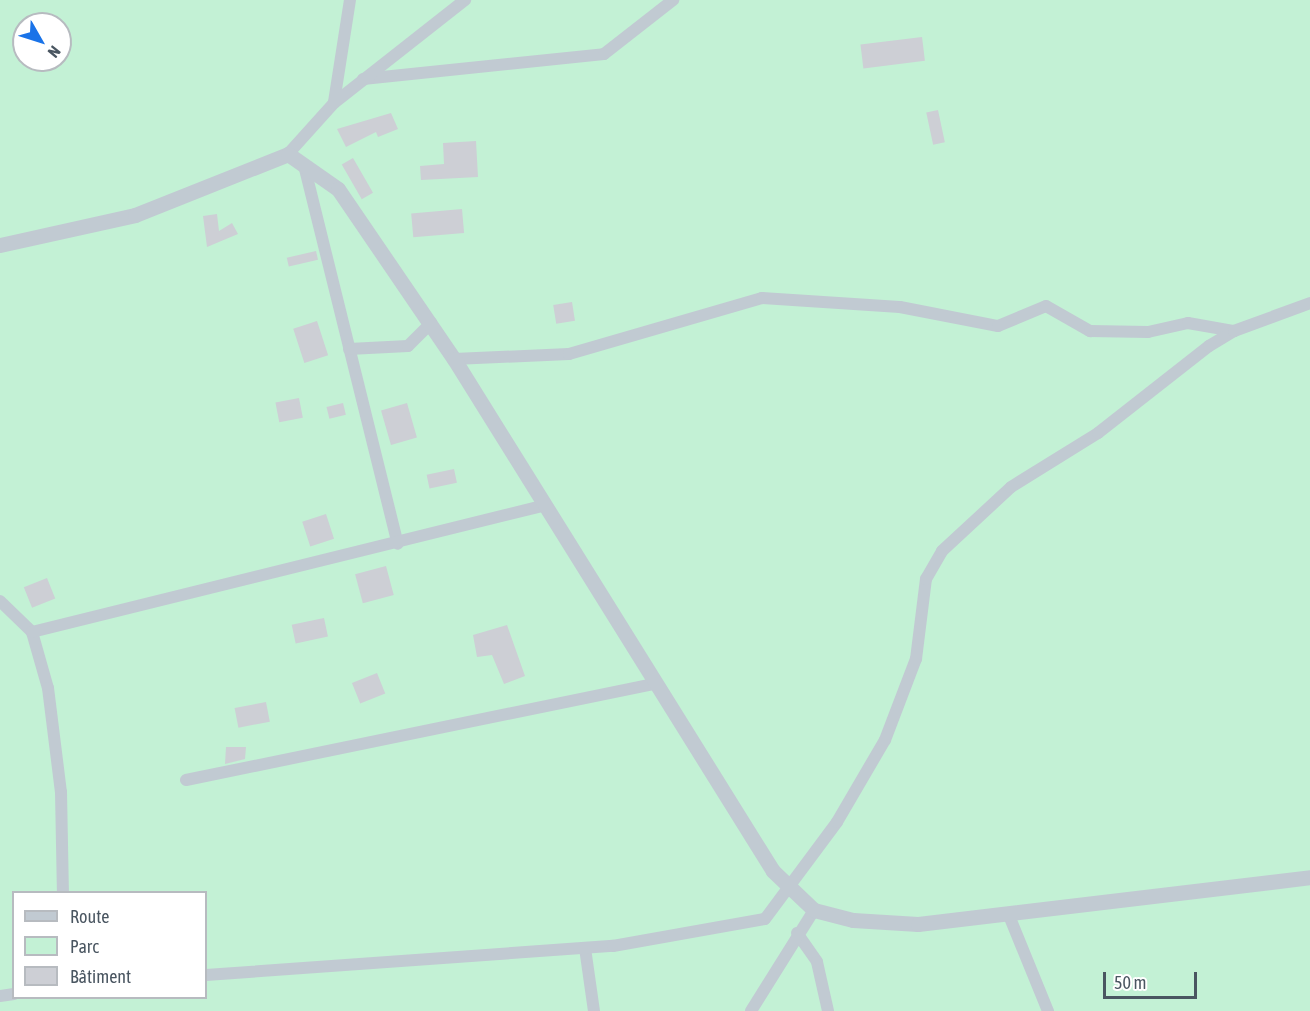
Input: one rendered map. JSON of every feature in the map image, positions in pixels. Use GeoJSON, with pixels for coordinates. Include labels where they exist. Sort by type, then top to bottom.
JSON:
{"type":"FeatureCollection","features":[{"type":"Feature","properties":{"kind":"street"},"geometry":{"type":"LineString","coordinates":[[334,103],[350,0]]}},
{"type":"Feature","properties":{"kind":"street"},"geometry":{"type":"LineString","coordinates":[[0,245],[135,215],[288,154],[334,103],[465,0]]}},
{"type":"Feature","properties":{"kind":"street"},"geometry":{"type":"LineString","coordinates":[[363,79],[604,54],[673,0]]}},
{"type":"Feature","properties":{"kind":"street"},"geometry":{"type":"LineString","coordinates":[[288,154],[305,169],[338,189],[431,323],[546,505],[654,684],[788,888],[814,910],[853,920],[918,924],[1310,877]]}},
{"type":"Feature","properties":{"kind":"street"},"geometry":{"type":"LineString","coordinates":[[305,169],[398,544]]}},
{"type":"Feature","properties":{"kind":"street"},"geometry":{"type":"LineString","coordinates":[[454,359],[568,354],[762,298],[900,307],[998,326],[1046,306],[1090,331],[1148,332],[1188,323],[1234,331]]}},
{"type":"Feature","properties":{"kind":"street"},"geometry":{"type":"LineString","coordinates":[[207,975],[585,948],[765,918],[837,822],[885,740],[916,659],[926,579],[935,560],[1011,487],[1098,433],[1234,331],[1310,303]]}},
{"type":"Feature","properties":{"kind":"street"},"geometry":{"type":"LineString","coordinates":[[350,349],[408,346],[431,323]]}},
{"type":"Feature","properties":{"kind":"street"},"geometry":{"type":"LineString","coordinates":[[32,632],[398,544],[546,505]]}},
{"type":"Feature","properties":{"kind":"street"},"geometry":{"type":"LineString","coordinates":[[0,601],[32,632],[54,725],[63,891]]}},
{"type":"Feature","properties":{"kind":"street"},"geometry":{"type":"LineString","coordinates":[[186,780],[654,684]]}},
{"type":"Feature","properties":{"kind":"street"},"geometry":{"type":"LineString","coordinates":[[751,1011],[797,933],[814,910]]}},
{"type":"Feature","properties":{"kind":"street"},"geometry":{"type":"LineString","coordinates":[[1008,913],[1048,1011]]}},
{"type":"Feature","properties":{"kind":"street"},"geometry":{"type":"LineString","coordinates":[[797,933],[817,962],[828,1011]]}},
{"type":"Feature","properties":{"kind":"street"},"geometry":{"type":"LineString","coordinates":[[585,948],[594,1011]]}},
{"type":"Feature","properties":{"kind":"green space"},"geometry":{"type":"Polygon","coordinates":[[[0,0],[1310,0],[1310,1011],[0,1011],[0,0]]]}},
{"type":"Feature","properties":{"kind":"building"},"geometry":{"type":"Polygon","coordinates":[[[922,37],[925,61],[863,68],[860,45],[922,37]]]}},
{"type":"Feature","properties":{"kind":"building"},"geometry":{"type":"Polygon","coordinates":[[[938,110],[945,142],[933,145],[926,112],[938,110]]]}},
{"type":"Feature","properties":{"kind":"building"},"geometry":{"type":"Polygon","coordinates":[[[391,113],[398,129],[378,137],[376,132],[346,147],[337,129],[391,113]]]}},
{"type":"Feature","properties":{"kind":"building"},"geometry":{"type":"Polygon","coordinates":[[[476,141],[478,177],[421,180],[420,166],[444,164],[443,143],[476,141]]]}},
{"type":"Feature","properties":{"kind":"building"},"geometry":{"type":"Polygon","coordinates":[[[353,158],[373,193],[362,199],[342,164],[353,158]]]}},
{"type":"Feature","properties":{"kind":"building"},"geometry":{"type":"Polygon","coordinates":[[[462,209],[464,233],[413,237],[411,213],[462,209]]]}},
{"type":"Feature","properties":{"kind":"building"},"geometry":{"type":"Polygon","coordinates":[[[217,214],[219,231],[232,223],[238,234],[207,247],[203,216],[217,214]]]}},
{"type":"Feature","properties":{"kind":"building"},"geometry":{"type":"Polygon","coordinates":[[[316,251],[318,260],[289,267],[287,258],[316,251]]]}},
{"type":"Feature","properties":{"kind":"building"},"geometry":{"type":"Polygon","coordinates":[[[572,302],[575,321],[556,324],[553,305],[572,302]]]}},
{"type":"Feature","properties":{"kind":"building"},"geometry":{"type":"Polygon","coordinates":[[[317,321],[328,355],[304,363],[293,329],[317,321]]]}},
{"type":"Feature","properties":{"kind":"building"},"geometry":{"type":"Polygon","coordinates":[[[299,398],[303,418],[279,422],[275,403],[299,398]]]}},
{"type":"Feature","properties":{"kind":"building"},"geometry":{"type":"Polygon","coordinates":[[[343,403],[346,415],[329,419],[327,407],[343,403]]]}},
{"type":"Feature","properties":{"kind":"building"},"geometry":{"type":"Polygon","coordinates":[[[407,403],[417,438],[391,445],[381,410],[407,403]]]}},
{"type":"Feature","properties":{"kind":"building"},"geometry":{"type":"Polygon","coordinates":[[[454,469],[457,483],[430,489],[427,475],[454,469]]]}},
{"type":"Feature","properties":{"kind":"building"},"geometry":{"type":"Polygon","coordinates":[[[326,514],[334,539],[310,546],[302,522],[326,514]]]}},
{"type":"Feature","properties":{"kind":"building"},"geometry":{"type":"Polygon","coordinates":[[[386,566],[394,595],[363,603],[355,574],[386,566]]]}},
{"type":"Feature","properties":{"kind":"building"},"geometry":{"type":"Polygon","coordinates":[[[47,578],[55,598],[32,608],[24,587],[47,578]]]}},
{"type":"Feature","properties":{"kind":"building"},"geometry":{"type":"Polygon","coordinates":[[[324,618],[328,637],[296,643],[292,625],[324,618]]]}},
{"type":"Feature","properties":{"kind":"building"},"geometry":{"type":"Polygon","coordinates":[[[507,625],[525,676],[504,684],[492,655],[477,657],[473,635],[507,625]]]}},
{"type":"Feature","properties":{"kind":"building"},"geometry":{"type":"Polygon","coordinates":[[[377,673],[385,693],[360,704],[352,683],[377,673]]]}},
{"type":"Feature","properties":{"kind":"building"},"geometry":{"type":"Polygon","coordinates":[[[266,702],[270,722],[238,728],[235,708],[266,702]]]}},
{"type":"Feature","properties":{"kind":"building"},"geometry":{"type":"Polygon","coordinates":[[[226,747],[246,747],[245,759],[225,764],[226,747]]]}}]}
